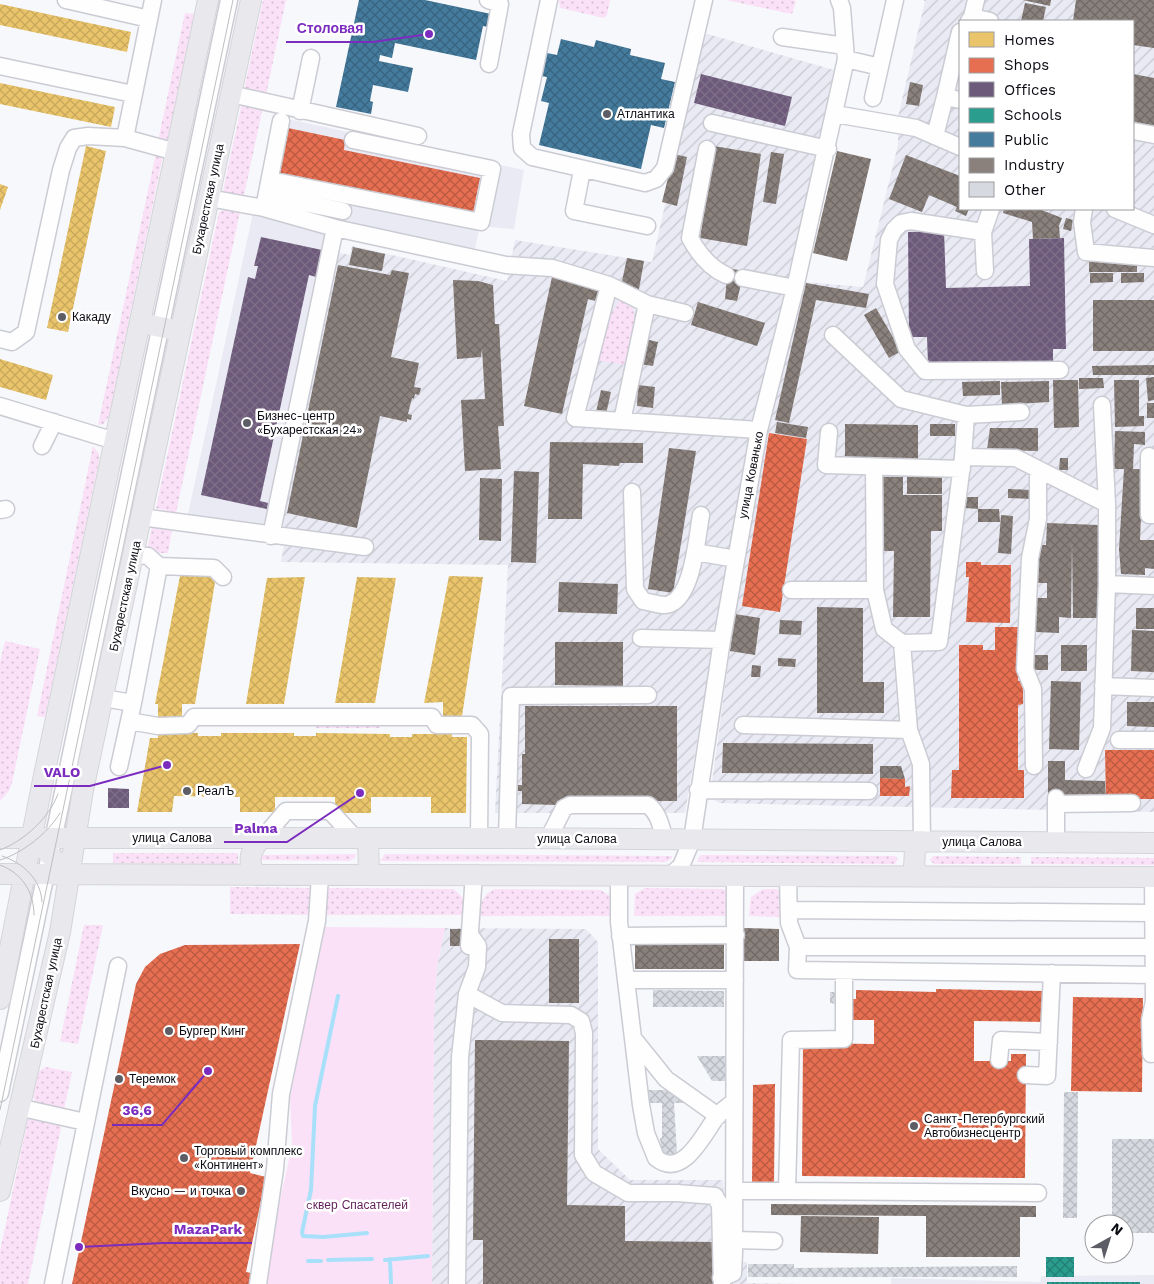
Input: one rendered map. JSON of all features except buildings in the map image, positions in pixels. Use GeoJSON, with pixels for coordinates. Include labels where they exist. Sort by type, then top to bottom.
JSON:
{"type":"FeatureCollection","features":[{"type":"Feature","properties":{"kind":"main road"},"geometry":{"type":"LineString","coordinates":[[0,999],[115,441],[150,325],[176,152],[208,0]]}},
{"type":"Feature","properties":{"kind":"main road","name":"Бухарестская улица"},"geometry":{"type":"LineString","coordinates":[[0,1191],[60,932],[83,790],[251,0]]}},
{"type":"Feature","properties":{"kind":"main road"},"geometry":{"type":"LineString","coordinates":[[150,325],[180,331]]}},
{"type":"Feature","properties":{"kind":"main road","name":"улица Салова"},"geometry":{"type":"LineString","coordinates":[[0,838],[33,838],[69,874],[1154,877]]}},
{"type":"Feature","properties":{"kind":"main road","name":"улица Салова"},"geometry":{"type":"LineString","coordinates":[[0,874],[26,874],[76,838],[507,838],[1154,843]]}},
{"type":"Feature","properties":{"kind":"main road"},"geometry":{"type":"LineString","coordinates":[[256,875],[250,866],[250,852],[262,838]]}},
{"type":"Feature","properties":{"kind":"main road"},"geometry":{"type":"LineString","coordinates":[[362,838],[369,875]]}},
{"type":"Feature","properties":{"kind":"main road"},"geometry":{"type":"LineString","coordinates":[[920,876],[914,868],[915,850],[922,842]]}},
{"type":"Feature","properties":{"kind":"street"},"geometry":{"type":"LineString","coordinates":[[66,0],[149,18]]}},
{"type":"Feature","properties":{"kind":"street"},"geometry":{"type":"LineString","coordinates":[[125,138],[153,0]]}},
{"type":"Feature","properties":{"kind":"street"},"geometry":{"type":"LineString","coordinates":[[0,1093],[50,856],[150,325],[229,0]]}},
{"type":"Feature","properties":{"kind":"street"},"geometry":{"type":"LineString","coordinates":[[488,0],[500,4],[489,64]]}},
{"type":"Feature","properties":{"kind":"street"},"geometry":{"type":"LineString","coordinates":[[549,0],[521,134],[522,148],[532,157],[645,183],[656,179],[665,168],[702,18],[704,0]]}},
{"type":"Feature","properties":{"kind":"street","name":"улица Кованько"},"geometry":{"type":"LineString","coordinates":[[671,875],[681,866],[692,840],[722,640],[759,430],[836,114],[846,53],[842,8],[839,0]]}},
{"type":"Feature","properties":{"kind":"street"},"geometry":{"type":"LineString","coordinates":[[873,98],[895,0]]}},
{"type":"Feature","properties":{"kind":"street"},"geometry":{"type":"LineString","coordinates":[[971,19],[976,0]]}},
{"type":"Feature","properties":{"kind":"street"},"geometry":{"type":"LineString","coordinates":[[782,36],[846,53],[880,68]]}},
{"type":"Feature","properties":{"kind":"street"},"geometry":{"type":"LineString","coordinates":[[935,136],[953,99],[959,42]]}},
{"type":"Feature","properties":{"kind":"street"},"geometry":{"type":"LineString","coordinates":[[300,111],[311,58]]}},
{"type":"Feature","properties":{"kind":"street"},"geometry":{"type":"LineString","coordinates":[[0,66],[133,94]]}},
{"type":"Feature","properties":{"kind":"street"},"geometry":{"type":"LineString","coordinates":[[231,94],[418,136]]}},
{"type":"Feature","properties":{"kind":"street"},"geometry":{"type":"LineString","coordinates":[[836,114],[916,128],[959,147]]}},
{"type":"Feature","properties":{"kind":"street"},"geometry":{"type":"LineString","coordinates":[[267,194],[281,121]]}},
{"type":"Feature","properties":{"kind":"street"},"geometry":{"type":"LineString","coordinates":[[712,123],[828,149]]}},
{"type":"Feature","properties":{"kind":"street"},"geometry":{"type":"LineString","coordinates":[[1134,131],[1154,135]]}},
{"type":"Feature","properties":{"kind":"street"},"geometry":{"type":"LineString","coordinates":[[0,339],[12,342],[26,332],[61,170],[68,148],[74,138],[88,136],[125,138],[176,152]]}},
{"type":"Feature","properties":{"kind":"street"},"geometry":{"type":"LineString","coordinates":[[209,198],[267,194],[481,222],[492,169],[353,140]]}},
{"type":"Feature","properties":{"kind":"street"},"geometry":{"type":"LineString","coordinates":[[707,149],[690,238],[697,250],[707,261],[726,275]]}},
{"type":"Feature","properties":{"kind":"street"},"geometry":{"type":"LineString","coordinates":[[582,170],[574,211],[647,226]]}},
{"type":"Feature","properties":{"kind":"street"},"geometry":{"type":"LineString","coordinates":[[267,194],[343,211]]}},
{"type":"Feature","properties":{"kind":"street"},"geometry":{"type":"LineString","coordinates":[[267,194],[335,228],[404,250],[506,265],[552,268],[610,285],[647,304],[685,313]]}},
{"type":"Feature","properties":{"kind":"street"},"geometry":{"type":"LineString","coordinates":[[985,271],[983,232],[991,210]]}},
{"type":"Feature","properties":{"kind":"street"},"geometry":{"type":"LineString","coordinates":[[1084,210],[1082,222],[1086,252],[1154,258]]}},
{"type":"Feature","properties":{"kind":"street"},"geometry":{"type":"LineString","coordinates":[[1117,210],[1154,225]]}},
{"type":"Feature","properties":{"kind":"street"},"geometry":{"type":"LineString","coordinates":[[983,232],[911,221],[901,223],[894,230],[889,240],[885,284],[907,349],[925,371],[1060,370]]}},
{"type":"Feature","properties":{"kind":"street"},"geometry":{"type":"LineString","coordinates":[[271,536],[335,228]]}},
{"type":"Feature","properties":{"kind":"street"},"geometry":{"type":"LineString","coordinates":[[743,278],[795,288]]}},
{"type":"Feature","properties":{"kind":"street"},"geometry":{"type":"LineString","coordinates":[[610,285],[575,418],[759,430]]}},
{"type":"Feature","properties":{"kind":"street"},"geometry":{"type":"LineString","coordinates":[[622,421],[647,304]]}},
{"type":"Feature","properties":{"kind":"street"},"geometry":{"type":"LineString","coordinates":[[832,335],[901,399],[966,415],[1020,412]]}},
{"type":"Feature","properties":{"kind":"street"},"geometry":{"type":"LineString","coordinates":[[1086,769],[1102,728],[1107,584],[1102,405]]}},
{"type":"Feature","properties":{"kind":"street"},"geometry":{"type":"LineString","coordinates":[[0,406],[115,441]]}},
{"type":"Feature","properties":{"kind":"street"},"geometry":{"type":"LineString","coordinates":[[874,468],[875,590],[884,629],[902,643],[939,642],[962,463],[966,415]]}},
{"type":"Feature","properties":{"kind":"street"},"geometry":{"type":"LineString","coordinates":[[42,446],[54,422]]}},
{"type":"Feature","properties":{"kind":"street"},"geometry":{"type":"LineString","coordinates":[[829,432],[826,465],[874,468],[1016,458],[1106,504]]}},
{"type":"Feature","properties":{"kind":"street"},"geometry":{"type":"LineString","coordinates":[[1149,456],[1149,515],[1154,515]]}},
{"type":"Feature","properties":{"kind":"street"},"geometry":{"type":"LineString","coordinates":[[1034,766],[1033,689],[1025,669],[1030,558],[1038,519],[1038,469]]}},
{"type":"Feature","properties":{"kind":"street"},"geometry":{"type":"LineString","coordinates":[[632,492],[635,589],[643,601],[668,605],[679,599],[686,586],[695,552],[700,514]]}},
{"type":"Feature","properties":{"kind":"street"},"geometry":{"type":"LineString","coordinates":[[141,518],[365,547]]}},
{"type":"Feature","properties":{"kind":"street"},"geometry":{"type":"LineString","coordinates":[[695,552],[736,559]]}},
{"type":"Feature","properties":{"kind":"street"},"geometry":{"type":"LineString","coordinates":[[133,554],[148,556],[159,566],[214,568],[222,577]]}},
{"type":"Feature","properties":{"kind":"street"},"geometry":{"type":"LineString","coordinates":[[119,767],[159,566]]}},
{"type":"Feature","properties":{"kind":"street"},"geometry":{"type":"LineString","coordinates":[[1107,584],[1154,586]]}},
{"type":"Feature","properties":{"kind":"street"},"geometry":{"type":"LineString","coordinates":[[791,590],[875,590]]}},
{"type":"Feature","properties":{"kind":"street"},"geometry":{"type":"LineString","coordinates":[[641,638],[722,640]]}},
{"type":"Feature","properties":{"kind":"street"},"geometry":{"type":"LineString","coordinates":[[902,643],[909,730],[920,764],[922,842]]}},
{"type":"Feature","properties":{"kind":"street"},"geometry":{"type":"LineString","coordinates":[[1103,686],[1154,688]]}},
{"type":"Feature","properties":{"kind":"street"},"geometry":{"type":"LineString","coordinates":[[507,838],[511,696],[648,695]]}},
{"type":"Feature","properties":{"kind":"street"},"geometry":{"type":"LineString","coordinates":[[102,698],[133,703]]}},
{"type":"Feature","properties":{"kind":"street"},"geometry":{"type":"LineString","coordinates":[[129,721],[158,726],[188,725],[194,716],[305,724],[432,717],[438,725],[472,725],[480,734],[479,838]]}},
{"type":"Feature","properties":{"kind":"street"},"geometry":{"type":"LineString","coordinates":[[743,725],[909,730]]}},
{"type":"Feature","properties":{"kind":"street"},"geometry":{"type":"LineString","coordinates":[[1118,740],[1154,740]]}},
{"type":"Feature","properties":{"kind":"street"},"geometry":{"type":"LineString","coordinates":[[698,790],[869,791]]}},
{"type":"Feature","properties":{"kind":"street"},"geometry":{"type":"LineString","coordinates":[[1056,842],[1056,801],[1132,803]]}},
{"type":"Feature","properties":{"kind":"street"},"geometry":{"type":"LineString","coordinates":[[548,839],[564,808],[570,805],[648,804],[658,818],[665,840]]}},
{"type":"Feature","properties":{"kind":"street"},"geometry":{"type":"LineString","coordinates":[[262,838],[286,811],[330,811],[362,838]]}},
{"type":"Feature","properties":{"kind":"street"},"geometry":{"type":"LineString","coordinates":[[457,1284],[460,1057],[467,994],[472,975],[468,968],[474,874]]}},
{"type":"Feature","properties":{"kind":"street"},"geometry":{"type":"LineString","coordinates":[[619,875],[620,936],[633,1038],[646,1133],[656,1158],[668,1163],[676,1163],[685,1158],[718,1116],[733,1102]]}},
{"type":"Feature","properties":{"kind":"street"},"geometry":{"type":"LineString","coordinates":[[258,1284],[260,1261],[270,1209],[281,1094],[317,921],[320,876]]}},
{"type":"Feature","properties":{"kind":"street"},"geometry":{"type":"LineString","coordinates":[[721,1281],[733,1273],[735,876]]}},
{"type":"Feature","properties":{"kind":"street"},"geometry":{"type":"LineString","coordinates":[[788,876],[789,923],[798,947],[798,970],[1154,975]]}},
{"type":"Feature","properties":{"kind":"street"},"geometry":{"type":"LineString","coordinates":[[1151,1054],[1154,975],[1154,877]]}},
{"type":"Feature","properties":{"kind":"street"},"geometry":{"type":"LineString","coordinates":[[789,910],[1153,912]]}},
{"type":"Feature","properties":{"kind":"street"},"geometry":{"type":"LineString","coordinates":[[620,936],[736,935]]}},
{"type":"Feature","properties":{"kind":"street"},"geometry":{"type":"LineString","coordinates":[[798,947],[1153,947]]}},
{"type":"Feature","properties":{"kind":"street"},"geometry":{"type":"LineString","coordinates":[[53,1284],[118,966]]}},
{"type":"Feature","properties":{"kind":"street"},"geometry":{"type":"LineString","coordinates":[[787,1191],[790,1040],[844,1039],[844,971]]}},
{"type":"Feature","properties":{"kind":"street"},"geometry":{"type":"LineString","coordinates":[[1026,1075],[1047,1076],[1052,973]]}},
{"type":"Feature","properties":{"kind":"street"},"geometry":{"type":"LineString","coordinates":[[626,980],[735,980]]}},
{"type":"Feature","properties":{"kind":"street"},"geometry":{"type":"LineString","coordinates":[[467,994],[502,1013],[571,1015],[581,1021],[584,1033],[582,1155],[594,1173],[628,1193],[677,1193],[715,1196],[720,1205],[721,1281]]}},
{"type":"Feature","properties":{"kind":"street"},"geometry":{"type":"LineString","coordinates":[[633,1038],[666,1079],[718,1116]]}},
{"type":"Feature","properties":{"kind":"street"},"geometry":{"type":"LineString","coordinates":[[1000,1060],[1001,1040],[1049,1042]]}},
{"type":"Feature","properties":{"kind":"street"},"geometry":{"type":"LineString","coordinates":[[18,1107],[85,1122]]}},
{"type":"Feature","properties":{"kind":"street"},"geometry":{"type":"LineString","coordinates":[[734,1191],[1038,1193]]}},
{"type":"Feature","properties":{"kind":"street"},"geometry":{"type":"LineString","coordinates":[[734,1240],[774,1241]]}},
{"type":"Feature","properties":{"kind":"shaded area"},"geometry":{"type":"Polygon","coordinates":[[[923,0],[1154,0],[1154,812],[719,803],[710,797],[735,613],[765,442],[805,282],[863,287],[898,145],[898,117],[925,1],[923,0]]]}},
{"type":"Feature","properties":{"kind":"shaded area"},"geometry":{"type":"Polygon","coordinates":[[[704,33],[834,70],[788,279],[748,439],[685,813],[495,813],[508,565],[281,562],[286,533],[265,529],[325,250],[350,255],[352,246],[507,281],[515,240],[652,262],[704,33]]]}},
{"type":"Feature","properties":{"kind":"shaded area"},"geometry":{"type":"Polygon","coordinates":[[[274,116],[524,170],[514,229],[480,226],[474,253],[330,223],[265,529],[188,514],[274,116]]]}},
{"type":"Feature","properties":{"kind":"shaded area"},"geometry":{"type":"Polygon","coordinates":[[[445,928],[586,929],[598,942],[598,1149],[630,1180],[723,1180],[727,1262],[747,1262],[747,1283],[803,1284],[432,1284],[434,1013],[437,967],[445,928]]]}},
{"type":"Feature","properties":{"kind":"shaded area"},"geometry":{"type":"Polygon","coordinates":[[[1154,1275],[1154,1284],[891,1284],[891,1278],[1040,1282],[1041,1276],[1154,1275]]]}},
{"type":"Feature","properties":{"kind":"green space"},"geometry":{"type":"Polygon","coordinates":[[[263,0],[286,0],[266,95],[244,90],[263,0]]]}},
{"type":"Feature","properties":{"kind":"green space"},"geometry":{"type":"Polygon","coordinates":[[[559,0],[610,0],[607,15],[604,18],[560,8],[559,0]]]}},
{"type":"Feature","properties":{"kind":"green space"},"geometry":{"type":"Polygon","coordinates":[[[726,0],[793,0],[796,1],[792,14],[726,0]]]}},
{"type":"Feature","properties":{"kind":"green space"},"geometry":{"type":"Polygon","coordinates":[[[185,13],[194,14],[167,142],[158,141],[185,13]]]}},
{"type":"Feature","properties":{"kind":"green space"},"geometry":{"type":"Polygon","coordinates":[[[242,103],[263,107],[243,200],[229,197],[223,190],[242,103]]]}},
{"type":"Feature","properties":{"kind":"green space"},"geometry":{"type":"Polygon","coordinates":[[[156,153],[163,155],[109,416],[104,424],[98,425],[156,153]]]}},
{"type":"Feature","properties":{"kind":"green space"},"geometry":{"type":"Polygon","coordinates":[[[226,209],[240,212],[176,513],[156,508],[219,212],[226,209]]]}},
{"type":"Feature","properties":{"kind":"green space"},"geometry":{"type":"Polygon","coordinates":[[[619,301],[628,303],[633,309],[634,317],[632,339],[624,365],[597,360],[609,318],[619,301]]]}},
{"type":"Feature","properties":{"kind":"green space"},"geometry":{"type":"Polygon","coordinates":[[[93,446],[99,454],[99,461],[45,717],[37,716],[93,446]]]}},
{"type":"Feature","properties":{"kind":"green space"},"geometry":{"type":"Polygon","coordinates":[[[152,527],[172,530],[168,553],[146,553],[152,527]]]}},
{"type":"Feature","properties":{"kind":"green space"},"geometry":{"type":"Polygon","coordinates":[[[5,641],[40,649],[12,783],[9,791],[0,801],[0,662],[5,641]]]}},
{"type":"Feature","properties":{"kind":"green space"},"geometry":{"type":"Polygon","coordinates":[[[317,721],[380,721],[380,728],[316,728],[317,721]]]}},
{"type":"Feature","properties":{"kind":"green space"},"geometry":{"type":"Polygon","coordinates":[[[113,853],[238,853],[238,864],[113,863],[113,853]]]}},
{"type":"Feature","properties":{"kind":"green space"},"geometry":{"type":"Polygon","coordinates":[[[356,854],[355,858],[349,861],[259,860],[260,855],[356,854]]]}},
{"type":"Feature","properties":{"kind":"green space"},"geometry":{"type":"Polygon","coordinates":[[[385,854],[672,856],[672,858],[666,862],[380,861],[385,854]]]}},
{"type":"Feature","properties":{"kind":"green space"},"geometry":{"type":"Polygon","coordinates":[[[700,855],[895,856],[898,859],[895,864],[697,862],[700,855]]]}},
{"type":"Feature","properties":{"kind":"green space"},"geometry":{"type":"Polygon","coordinates":[[[933,856],[1021,857],[1021,864],[934,864],[930,860],[933,856]]]}},
{"type":"Feature","properties":{"kind":"green space"},"geometry":{"type":"Polygon","coordinates":[[[1031,857],[1154,858],[1154,865],[1031,864],[1031,857]]]}},
{"type":"Feature","properties":{"kind":"green space"},"geometry":{"type":"Polygon","coordinates":[[[230,887],[311,888],[311,915],[230,914],[230,887]]]}},
{"type":"Feature","properties":{"kind":"green space"},"geometry":{"type":"Polygon","coordinates":[[[329,888],[454,889],[465,900],[465,915],[324,915],[329,888]]]}},
{"type":"Feature","properties":{"kind":"green space"},"geometry":{"type":"Polygon","coordinates":[[[645,888],[722,889],[728,891],[731,916],[634,916],[635,894],[645,888]]]}},
{"type":"Feature","properties":{"kind":"green space"},"geometry":{"type":"Polygon","coordinates":[[[495,889],[601,890],[610,896],[612,916],[479,916],[483,900],[488,893],[495,889]]]}},
{"type":"Feature","properties":{"kind":"green space"},"geometry":{"type":"Polygon","coordinates":[[[763,889],[777,889],[781,893],[782,917],[749,916],[751,897],[763,889]]]}},
{"type":"Feature","properties":{"kind":"green space"},"geometry":{"type":"Polygon","coordinates":[[[84,925],[103,925],[78,1044],[60,1041],[84,925]]]}},
{"type":"Feature","properties":{"kind":"green space","name":"cквер Спасателей"},"geometry":{"type":"Polygon","coordinates":[[[324,927],[445,928],[437,967],[434,1013],[432,1284],[262,1284],[292,1145],[290,1098],[324,927]]]}},
{"type":"Feature","properties":{"kind":"green space"},"geometry":{"type":"Polygon","coordinates":[[[46,1067],[72,1072],[64,1110],[37,1104],[33,1097],[39,1071],[46,1067]]]}},
{"type":"Feature","properties":{"kind":"green space"},"geometry":{"type":"Polygon","coordinates":[[[34,1117],[62,1123],[28,1284],[0,1284],[0,1251],[28,1119],[34,1117]]]}},
{"type":"Feature","properties":{"kind":"waterway"},"geometry":{"type":"LineString","coordinates":[[338,996],[315,1106],[311,1190],[302,1232],[303,1236],[323,1237],[367,1233]]}},
{"type":"Feature","properties":{"kind":"waterway"},"geometry":{"type":"LineString","coordinates":[[385,1260],[428,1256]]}},
{"type":"Feature","properties":{"kind":"waterway"},"geometry":{"type":"LineString","coordinates":[[328,1260],[372,1259]]}},
{"type":"Feature","properties":{"kind":"waterway"},"geometry":{"type":"LineString","coordinates":[[390,1259],[391,1284]]}},
{"type":"Feature","properties":{"kind":"waterway"},"geometry":{"type":"LineString","coordinates":[[308,1261],[321,1261]]}},
{"type":"Feature","properties":{"kind":"tram line"},"geometry":{"type":"LineString","coordinates":[[0,1110],[233,0]]}},
{"type":"Feature","properties":{"kind":"tram line"},"geometry":{"type":"LineString","coordinates":[[0,850],[18,841],[35,828],[49,812],[58,794]]}},
{"type":"Feature","properties":{"kind":"tram line"},"geometry":{"type":"LineString","coordinates":[[0,860],[17,853],[42,835],[60,813]]}},
{"type":"Feature","properties":{"kind":"tram line"},"geometry":{"type":"LineString","coordinates":[[2,856],[17,863],[29,873],[38,886],[42,902]]}},
{"type":"Feature","properties":{"kind":"tram line"},"geometry":{"type":"LineString","coordinates":[[0,865],[15,873],[25,884],[32,899],[34,915]]}},
{"type":"Feature","properties":{"kind":"place","name":"Столовая"},"geometry":{"type":"Point","coordinates":[429,34]}},
{"type":"Feature","properties":{"kind":"place","name":"Атлантика"},"geometry":{"type":"Point","coordinates":[607,114]}},
{"type":"Feature","properties":{"kind":"place","name":"Какаду"},"geometry":{"type":"Point","coordinates":[62,317]}},
{"type":"Feature","properties":{"kind":"place","name":"Бизнес-центр «Бухарестская 24»"},"geometry":{"type":"Point","coordinates":[247,423]}},
{"type":"Feature","properties":{"kind":"place","name":"VALO"},"geometry":{"type":"Point","coordinates":[167,765]}},
{"type":"Feature","properties":{"kind":"place","name":"РеалЪ"},"geometry":{"type":"Point","coordinates":[187,791]}},
{"type":"Feature","properties":{"kind":"place","name":"Palma"},"geometry":{"type":"Point","coordinates":[360,793]}},
{"type":"Feature","properties":{"kind":"place","name":"Бургер Кинг"},"geometry":{"type":"Point","coordinates":[169,1031]}},
{"type":"Feature","properties":{"kind":"place","name":"36,6"},"geometry":{"type":"Point","coordinates":[208,1071]}},
{"type":"Feature","properties":{"kind":"place","name":"Теремок"},"geometry":{"type":"Point","coordinates":[119,1079]}},
{"type":"Feature","properties":{"kind":"place","name":"Санкт-Петербургский Автобизнесцентр"},"geometry":{"type":"Point","coordinates":[914,1126]}},
{"type":"Feature","properties":{"kind":"place","name":"Торговый комплекс «Континент»"},"geometry":{"type":"Point","coordinates":[184,1158]}},
{"type":"Feature","properties":{"kind":"place","name":"Вкусно — и точка"},"geometry":{"type":"Point","coordinates":[241,1191]}},
{"type":"Feature","properties":{"kind":"place","name":"MazaPark"},"geometry":{"type":"Point","coordinates":[79,1247]}}]}
